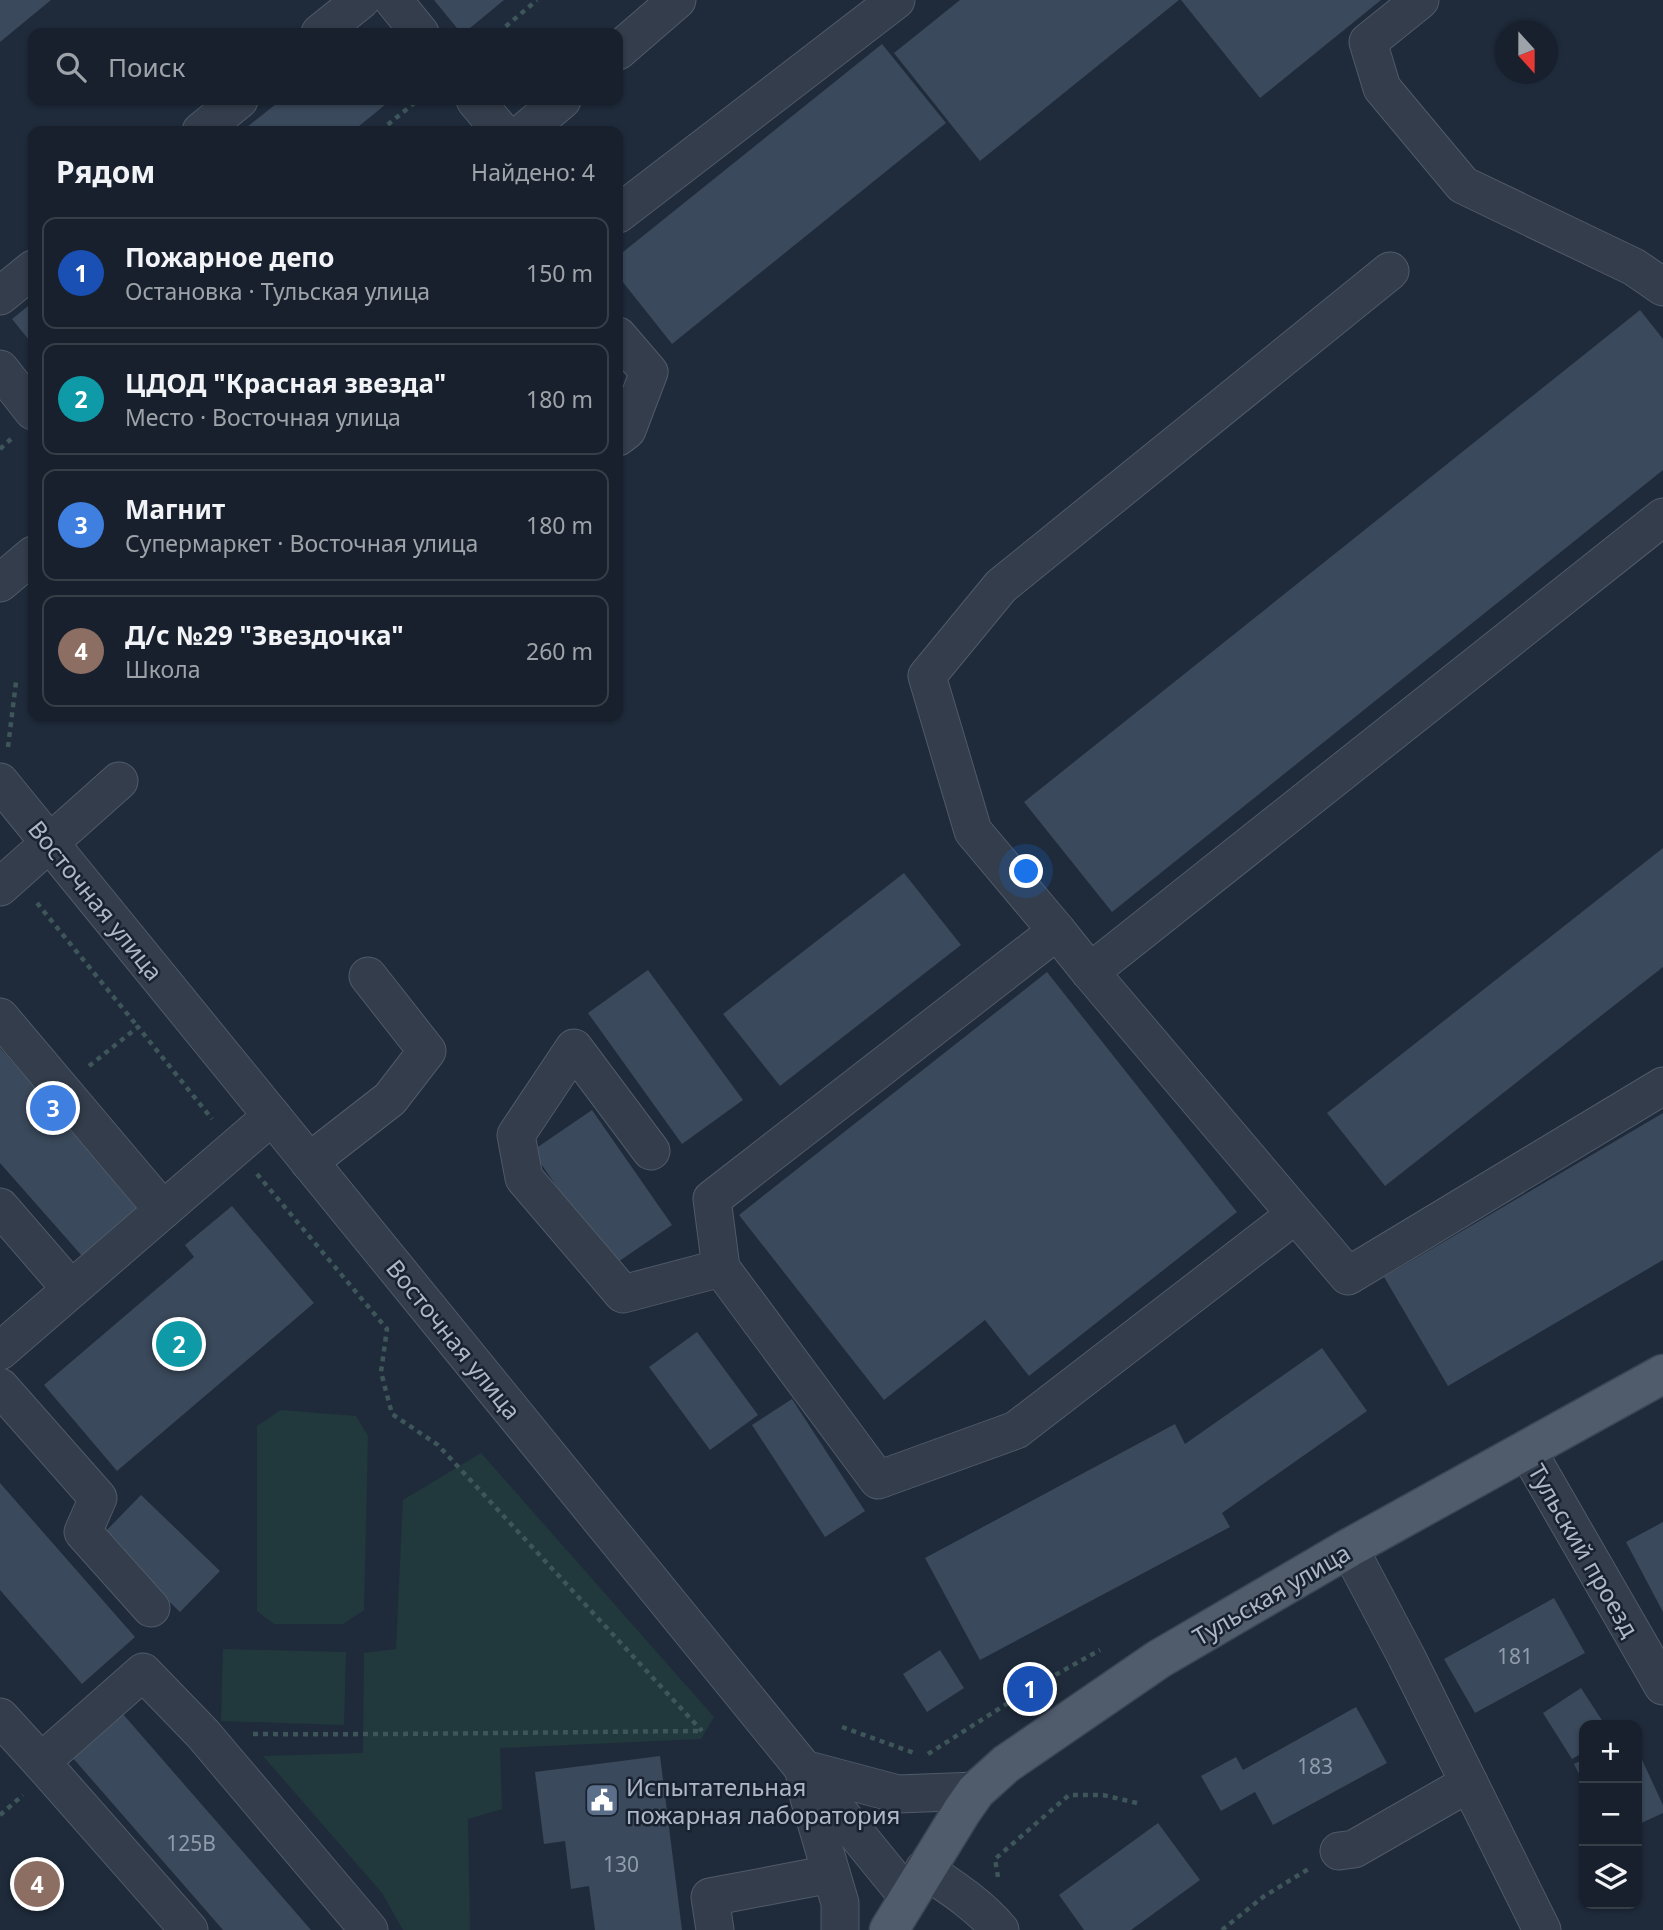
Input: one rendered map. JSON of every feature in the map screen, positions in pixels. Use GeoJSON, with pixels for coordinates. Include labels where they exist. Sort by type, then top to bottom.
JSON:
{"type":"FeatureCollection","features":[{"type":"Feature","properties":{"kind":"main road","name":"Тульская улица"},"geometry":{"type":"LineString","coordinates":[[888,1930],[976,1791],[1016,1757],[1159,1659],[1349,1548],[1663,1374]]}},
{"type":"Feature","properties":{"kind":"street"},"geometry":{"type":"LineString","coordinates":[[326,28],[361,0]]}},
{"type":"Feature","properties":{"kind":"street"},"geometry":{"type":"LineString","coordinates":[[393,0],[416,28]]}},
{"type":"Feature","properties":{"kind":"street"},"geometry":{"type":"LineString","coordinates":[[623,47],[677,0]]}},
{"type":"Feature","properties":{"kind":"street"},"geometry":{"type":"LineString","coordinates":[[623,210],[896,0]]}},
{"type":"Feature","properties":{"kind":"street"},"geometry":{"type":"LineString","coordinates":[[1420,0],[1368,42],[1382,88],[1463,185],[1634,267],[1663,287]]}},
{"type":"Feature","properties":{"kind":"street"},"geometry":{"type":"LineString","coordinates":[[207,126],[233,105]]}},
{"type":"Feature","properties":{"kind":"street"},"geometry":{"type":"LineString","coordinates":[[479,105],[497,126]]}},
{"type":"Feature","properties":{"kind":"street"},"geometry":{"type":"LineString","coordinates":[[531,126],[556,105]]}},
{"type":"Feature","properties":{"kind":"street"},"geometry":{"type":"LineString","coordinates":[[1390,271],[1001,586],[927,676],[973,831],[1348,1276],[1663,1086]]}},
{"type":"Feature","properties":{"kind":"street"},"geometry":{"type":"LineString","coordinates":[[0,296],[28,273]]}},
{"type":"Feature","properties":{"kind":"street"},"geometry":{"type":"LineString","coordinates":[[623,342],[649,372],[627,430],[623,433]]}},
{"type":"Feature","properties":{"kind":"street"},"geometry":{"type":"LineString","coordinates":[[0,369],[28,405]]}},
{"type":"Feature","properties":{"kind":"street"},"geometry":{"type":"LineString","coordinates":[[1090,972],[1663,517]]}},
{"type":"Feature","properties":{"kind":"street"},"geometry":{"type":"LineString","coordinates":[[0,583],[28,559]]}},
{"type":"Feature","properties":{"kind":"street"},"geometry":{"type":"LineString","coordinates":[[7,881],[119,781]]}},
{"type":"Feature","properties":{"kind":"street","name":"Восточная улица"},"geometry":{"type":"LineString","coordinates":[[0,782],[804,1769],[916,1883]]}},
{"type":"Feature","properties":{"kind":"street"},"geometry":{"type":"LineString","coordinates":[[1057,931],[712,1199],[721,1268],[878,1480],[1016,1430],[1296,1215]]}},
{"type":"Feature","properties":{"kind":"street"},"geometry":{"type":"LineString","coordinates":[[309,1162],[390,1100],[427,1051],[368,976]]}},
{"type":"Feature","properties":{"kind":"street"},"geometry":{"type":"LineString","coordinates":[[0,1017],[163,1210]]}},
{"type":"Feature","properties":{"kind":"street"},"geometry":{"type":"LineString","coordinates":[[651,1151],[574,1048],[516,1135],[524,1178],[623,1294],[721,1268]]}},
{"type":"Feature","properties":{"kind":"street"},"geometry":{"type":"LineString","coordinates":[[0,1351],[272,1115]]}},
{"type":"Feature","properties":{"kind":"street"},"geometry":{"type":"LineString","coordinates":[[0,1208],[72,1289]]}},
{"type":"Feature","properties":{"kind":"street"},"geometry":{"type":"LineString","coordinates":[[0,1387],[98,1498],[83,1532],[151,1608]]}},
{"type":"Feature","properties":{"kind":"street","name":"Тульский проезд"},"geometry":{"type":"LineString","coordinates":[[1527,1450],[1663,1685]]}},
{"type":"Feature","properties":{"kind":"street"},"geometry":{"type":"LineString","coordinates":[[1349,1548],[1542,1930]]}},
{"type":"Feature","properties":{"kind":"street"},"geometry":{"type":"LineString","coordinates":[[41,1762],[143,1672],[203,1734],[369,1930]]}},
{"type":"Feature","properties":{"kind":"street"},"geometry":{"type":"LineString","coordinates":[[0,1717],[189,1930]]}},
{"type":"Feature","properties":{"kind":"street"},"geometry":{"type":"LineString","coordinates":[[840,1930],[840,1903],[809,1798],[804,1769],[898,1794],[976,1791]]}},
{"type":"Feature","properties":{"kind":"street"},"geometry":{"type":"LineString","coordinates":[[1339,1851],[1354,1849],[1469,1783]]}},
{"type":"Feature","properties":{"kind":"street"},"geometry":{"type":"LineString","coordinates":[[715,1930],[710,1897],[831,1874]]}},
{"type":"Feature","properties":{"kind":"street"},"geometry":{"type":"LineString","coordinates":[[916,1883],[958,1891],[1000,1930]]}},
{"type":"Feature","properties":{"kind":"path"},"geometry":{"type":"LineString","coordinates":[[504,28],[537,0]]}},
{"type":"Feature","properties":{"kind":"path"},"geometry":{"type":"LineString","coordinates":[[386,126],[412,105]]}},
{"type":"Feature","properties":{"kind":"path"},"geometry":{"type":"LineString","coordinates":[[7,881],[138,1027]]}},
{"type":"Feature","properties":{"kind":"path"},"geometry":{"type":"LineString","coordinates":[[203,1734],[416,1736],[469,1732],[702,1731],[439,1445],[392,1414],[381,1373],[387,1329]]}},
{"type":"Feature","properties":{"kind":"path"},"geometry":{"type":"LineString","coordinates":[[842,1727],[924,1757]]}},
{"type":"Feature","properties":{"kind":"path"},"geometry":{"type":"LineString","coordinates":[[995,1859],[1069,1795],[1103,1795],[1136,1803]]}},
{"type":"Feature","properties":{"kind":"path"},"geometry":{"type":"LineString","coordinates":[[1222,1930],[1263,1896],[1339,1851]]}},
{"type":"Feature","properties":{"kind":"green space"},"geometry":{"type":"Polygon","coordinates":[[[281,1410],[356,1416],[368,1436],[364,1610],[343,1624],[274,1624],[257,1611],[257,1426],[281,1410]]]}},
{"type":"Feature","properties":{"kind":"green space"},"geometry":{"type":"Polygon","coordinates":[[[481,1453],[714,1717],[701,1739],[500,1748],[502,1809],[468,1819],[470,1930],[403,1930],[382,1893],[263,1756],[363,1753],[364,1653],[396,1649],[403,1500],[481,1453]]]}},
{"type":"Feature","properties":{"kind":"green space"},"geometry":{"type":"Polygon","coordinates":[[[223,1649],[346,1652],[344,1725],[221,1721],[223,1649]]]}},
{"type":"Feature","properties":{"kind":"building"},"geometry":{"type":"Polygon","coordinates":[[[0,0],[51,0],[0,42],[0,0]]]}},
{"type":"Feature","properties":{"kind":"building"},"geometry":{"type":"Polygon","coordinates":[[[434,0],[504,0],[470,28],[457,28],[434,0]]]}},
{"type":"Feature","properties":{"kind":"building"},"geometry":{"type":"Polygon","coordinates":[[[960,0],[1179,0],[980,161],[894,53],[960,0]]]}},
{"type":"Feature","properties":{"kind":"building"},"geometry":{"type":"Polygon","coordinates":[[[1181,0],[1381,0],[1260,98],[1181,0]]]}},
{"type":"Feature","properties":{"kind":"building"},"geometry":{"type":"Polygon","coordinates":[[[882,44],[946,123],[672,344],[623,282],[623,252],[882,44]]]}},
{"type":"Feature","properties":{"kind":"building"},"geometry":{"type":"Polygon","coordinates":[[[275,105],[385,105],[359,126],[248,126],[275,105]]]}},
{"type":"Feature","properties":{"kind":"building"},"geometry":{"type":"Polygon","coordinates":[[[28,306],[28,339],[12,319],[28,306]]]}},
{"type":"Feature","properties":{"kind":"building"},"geometry":{"type":"Polygon","coordinates":[[[1640,310],[1663,339],[1663,470],[1112,912],[1024,802],[1640,310]]]}},
{"type":"Feature","properties":{"kind":"building"},"geometry":{"type":"Polygon","coordinates":[[[1663,848],[1663,967],[1385,1186],[1327,1113],[1663,848]]]}},
{"type":"Feature","properties":{"kind":"building"},"geometry":{"type":"Polygon","coordinates":[[[904,873],[961,945],[780,1086],[723,1014],[904,873]]]}},
{"type":"Feature","properties":{"kind":"building"},"geometry":{"type":"Polygon","coordinates":[[[648,970],[743,1100],[682,1144],[588,1013],[648,970]]]}},
{"type":"Feature","properties":{"kind":"building"},"geometry":{"type":"Polygon","coordinates":[[[1047,972],[1237,1212],[1029,1376],[985,1320],[884,1400],[739,1215],[1047,972]]]}},
{"type":"Feature","properties":{"kind":"building"},"geometry":{"type":"Polygon","coordinates":[[[0,1048],[140,1206],[82,1256],[0,1163],[0,1048]]]}},
{"type":"Feature","properties":{"kind":"building"},"geometry":{"type":"Polygon","coordinates":[[[592,1110],[672,1225],[612,1266],[532,1151],[592,1110]]]}},
{"type":"Feature","properties":{"kind":"building"},"geometry":{"type":"Polygon","coordinates":[[[1663,1113],[1663,1260],[1448,1386],[1384,1277],[1663,1113]]]}},
{"type":"Feature","properties":{"kind":"building"},"geometry":{"type":"Polygon","coordinates":[[[232,1206],[314,1303],[117,1471],[44,1385],[194,1257],[185,1245],[232,1206]]]}},
{"type":"Feature","properties":{"kind":"building"},"geometry":{"type":"Polygon","coordinates":[[[697,1332],[758,1415],[710,1450],[649,1367],[697,1332]]]}},
{"type":"Feature","properties":{"kind":"building"},"geometry":{"type":"Polygon","coordinates":[[[1322,1348],[1367,1411],[1222,1513],[1230,1527],[980,1660],[925,1558],[1175,1424],[1185,1444],[1322,1348]]]}},
{"type":"Feature","properties":{"kind":"building"},"geometry":{"type":"Polygon","coordinates":[[[792,1399],[865,1511],[825,1537],[752,1425],[792,1399]]]}},
{"type":"Feature","properties":{"kind":"building"},"geometry":{"type":"Polygon","coordinates":[[[0,1483],[135,1637],[82,1684],[0,1590],[0,1483]]]}},
{"type":"Feature","properties":{"kind":"building"},"geometry":{"type":"Polygon","coordinates":[[[141,1495],[220,1571],[180,1612],[101,1536],[141,1495]]]}},
{"type":"Feature","properties":{"kind":"building"},"geometry":{"type":"Polygon","coordinates":[[[1663,1522],[1663,1612],[1626,1542],[1663,1522]]]}},
{"type":"Feature","properties":{"kind":"building"},"geometry":{"type":"Polygon","coordinates":[[[1554,1598],[1585,1653],[1475,1713],[1444,1659],[1554,1598]]]}},
{"type":"Feature","properties":{"kind":"building"},"geometry":{"type":"Polygon","coordinates":[[[940,1650],[964,1688],[927,1712],[903,1674],[940,1650]]]}},
{"type":"Feature","properties":{"kind":"building"},"geometry":{"type":"Polygon","coordinates":[[[1581,1688],[1602,1720],[1579,1720],[1579,1755],[1572,1759],[1543,1713],[1581,1688]]]}},
{"type":"Feature","properties":{"kind":"building"},"geometry":{"type":"Polygon","coordinates":[[[1356,1707],[1387,1763],[1273,1825],[1255,1792],[1221,1811],[1201,1776],[1236,1757],[1243,1770],[1356,1707]]]}},
{"type":"Feature","properties":{"kind":"building"},"geometry":{"type":"Polygon","coordinates":[[[122,1713],[311,1930],[223,1930],[72,1757],[122,1713]]]}},
{"type":"Feature","properties":{"kind":"building"},"geometry":{"type":"Polygon","coordinates":[[[660,1756],[682,1930],[595,1930],[589,1886],[571,1889],[565,1841],[544,1844],[535,1772],[660,1756]]]}},
{"type":"Feature","properties":{"kind":"building"},"geometry":{"type":"Polygon","coordinates":[[[1642,1760],[1663,1805],[1663,1813],[1642,1823],[1642,1760]]]}},
{"type":"Feature","properties":{"kind":"building"},"geometry":{"type":"Polygon","coordinates":[[[1579,1762],[1579,1774],[1574,1764],[1579,1762]]]}},
{"type":"Feature","properties":{"kind":"building"},"geometry":{"type":"Polygon","coordinates":[[[1158,1823],[1200,1880],[1131,1930],[1084,1930],[1059,1895],[1158,1823]]]}},
{"type":"Feature","properties":{"kind":"place","name":"Магнит"},"geometry":{"type":"Point","coordinates":[53,1108]}},
{"type":"Feature","properties":{"kind":"place","name":"ЦДОД \"Красная звезда\""},"geometry":{"type":"Point","coordinates":[179,1344]}},
{"type":"Feature","properties":{"kind":"place","name":"Пожарное депо"},"geometry":{"type":"Point","coordinates":[1030,1689]}},
{"type":"Feature","properties":{"kind":"place","name":"Испытательная пожарная лаборатория"},"geometry":{"type":"Point","coordinates":[602,1800]}},
{"type":"Feature","properties":{"kind":"place","name":"Д/с №29 \"Звездочка\""},"geometry":{"type":"Point","coordinates":[37,1884]}}]}
